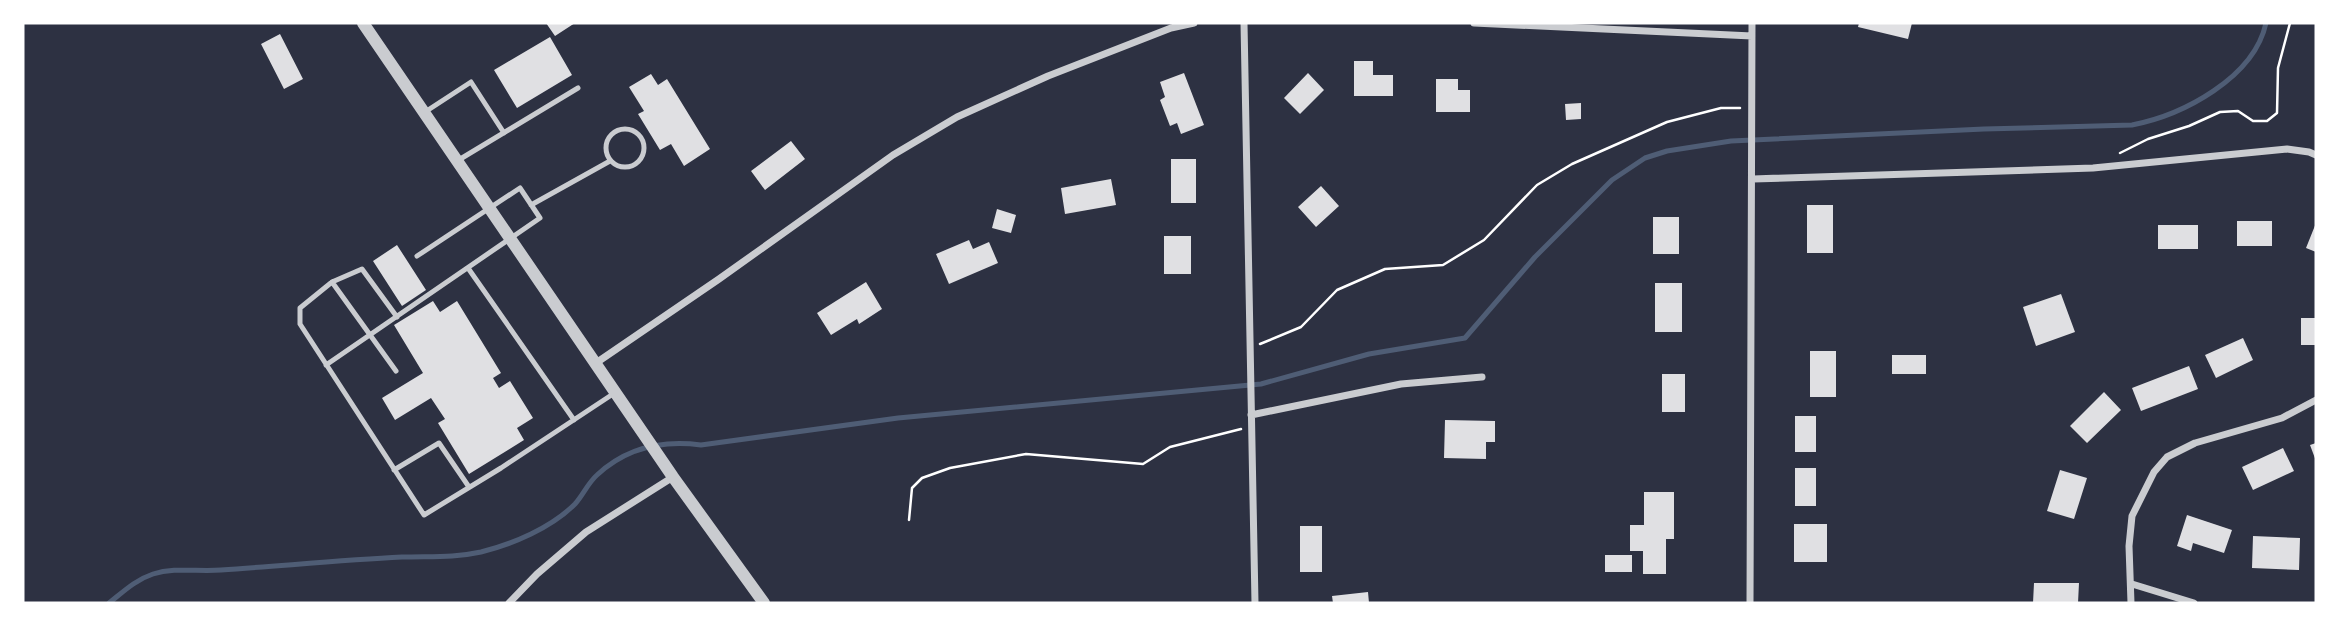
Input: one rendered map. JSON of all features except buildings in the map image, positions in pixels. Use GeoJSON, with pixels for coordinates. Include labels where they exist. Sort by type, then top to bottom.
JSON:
{"type":"FeatureCollection","features":[{"type":"Feature","properties":{"kind":"street"},"geometry":{"type":"LineString","coordinates":[[363,23],[673,477],[764,603]]}},
{"type":"Feature","properties":{"kind":"street"},"geometry":{"type":"LineString","coordinates":[[596,363],[893,155],[957,117],[1048,76],[1171,28],[1194,23]]}},
{"type":"Feature","properties":{"kind":"street"},"geometry":{"type":"LineString","coordinates":[[1244,23],[1255,603]]}},
{"type":"Feature","properties":{"kind":"street"},"geometry":{"type":"LineString","coordinates":[[1474,23],[1752,36]]}},
{"type":"Feature","properties":{"kind":"street"},"geometry":{"type":"LineString","coordinates":[[1750,603],[1752,23]]}},
{"type":"Feature","properties":{"kind":"street"},"geometry":{"type":"LineString","coordinates":[[1753,179],[2093,168],[2287,149],[2316,155]]}},
{"type":"Feature","properties":{"kind":"street"},"geometry":{"type":"LineString","coordinates":[[1251,415],[1401,384],[1482,377]]}},
{"type":"Feature","properties":{"kind":"street"},"geometry":{"type":"LineString","coordinates":[[2131,603],[2129,546],[2132,516],[2154,472],[2167,457],[2195,443],[2282,418],[2316,400]]}},
{"type":"Feature","properties":{"kind":"street"},"geometry":{"type":"LineString","coordinates":[[509,603],[537,574],[586,532],[673,477]]}},
{"type":"Feature","properties":{"kind":"street"},"geometry":{"type":"LineString","coordinates":[[2132,584],[2194,603]]}},
{"type":"Feature","properties":{"kind":"lane"},"geometry":{"type":"LineString","coordinates":[[424,113],[471,82],[504,133]]}},
{"type":"Feature","properties":{"kind":"lane"},"geometry":{"type":"LineString","coordinates":[[457,161],[578,88]]}},
{"type":"Feature","properties":{"kind":"lane"},"geometry":{"type":"LineString","coordinates":[[617,130],[629,130],[640,136],[644,149],[634,166],[621,168],[610,161],[605,150],[612,134],[617,130]]}},
{"type":"Feature","properties":{"kind":"lane"},"geometry":{"type":"LineString","coordinates":[[531,205],[610,161]]}},
{"type":"Feature","properties":{"kind":"lane"},"geometry":{"type":"LineString","coordinates":[[326,365],[540,218],[520,188],[417,256]]}},
{"type":"Feature","properties":{"kind":"lane"},"geometry":{"type":"LineString","coordinates":[[468,268],[574,420]]}},
{"type":"Feature","properties":{"kind":"lane"},"geometry":{"type":"LineString","coordinates":[[397,317],[362,269],[332,282],[300,309],[300,324],[424,515],[616,392]]}},
{"type":"Feature","properties":{"kind":"lane"},"geometry":{"type":"LineString","coordinates":[[332,282],[396,371]]}},
{"type":"Feature","properties":{"kind":"lane"},"geometry":{"type":"LineString","coordinates":[[394,470],[439,443],[469,488]]}},
{"type":"Feature","properties":{"kind":"path"},"geometry":{"type":"LineString","coordinates":[[2116,155],[2148,139],[2189,126],[2220,112],[2238,111],[2253,121],[2267,121],[2277,113],[2278,68],[2290,23]]}},
{"type":"Feature","properties":{"kind":"path"},"geometry":{"type":"LineString","coordinates":[[1251,347],[1301,327],[1337,290],[1373,274],[1385,269],[1443,265],[1484,240],[1537,185],[1572,163],[1667,122],[1721,108],[1752,108]]}},
{"type":"Feature","properties":{"kind":"path"},"geometry":{"type":"LineString","coordinates":[[909,520],[912,488],[922,478],[950,468],[1026,454],[1143,464],[1170,447],[1251,426]]}},
{"type":"Feature","properties":{"kind":"waterway"},"geometry":{"type":"LineString","coordinates":[[109,603],[140,580],[170,571],[451,556],[493,549],[531,534],[565,513],[597,475],[620,458],[659,445],[701,445],[898,418],[1261,384],[1369,354],[1465,338],[1535,257],[1612,180],[1645,158],[1667,151],[1731,141],[2132,125],[2173,113],[2214,91],[2247,61],[2259,43],[2266,23]]}}]}
